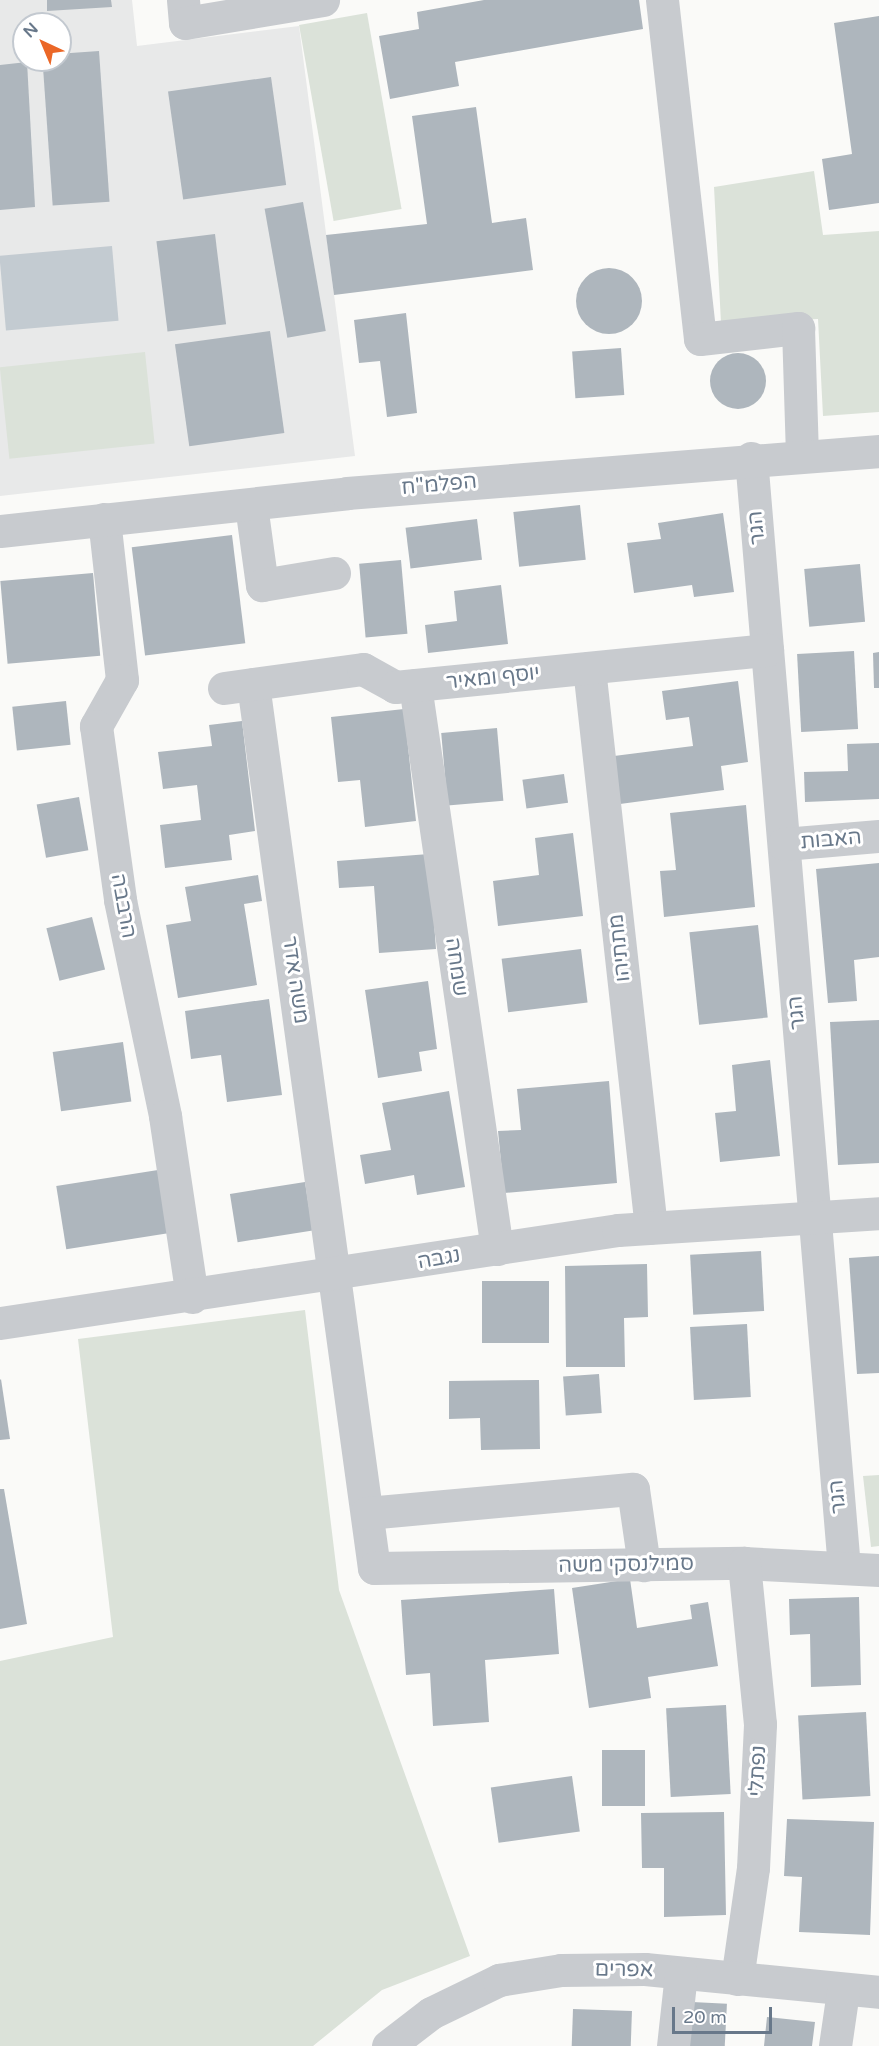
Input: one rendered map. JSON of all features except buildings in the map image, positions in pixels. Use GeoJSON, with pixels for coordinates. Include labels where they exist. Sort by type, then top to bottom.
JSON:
{"type":"FeatureCollection","features":[{"type":"Feature","properties":{"kind":"street"},"geometry":{"type":"LineString","coordinates":[[183,0],[185,23],[323,0]]}},
{"type":"Feature","properties":{"kind":"street"},"geometry":{"type":"LineString","coordinates":[[662,0],[700,339],[798,328],[802,455]]}},
{"type":"Feature","properties":{"kind":"street","name":"הפלמ\"ח"},"geometry":{"type":"LineString","coordinates":[[0,531],[104,519],[751,458],[879,451]]}},
{"type":"Feature","properties":{"kind":"street","name":"הגר"},"geometry":{"type":"LineString","coordinates":[[751,458],[844,1568]]}},
{"type":"Feature","properties":{"kind":"street"},"geometry":{"type":"LineString","coordinates":[[251,505],[261,585],[334,573]]}},
{"type":"Feature","properties":{"kind":"street","name":"הרבבה"},"geometry":{"type":"LineString","coordinates":[[104,519],[122,680],[96,726],[120,900],[165,1116],[192,1297]]}},
{"type":"Feature","properties":{"kind":"street","name":"יוסף ומאיר"},"geometry":{"type":"LineString","coordinates":[[239,686],[363,669],[395,687],[767,650]]}},
{"type":"Feature","properties":{"kind":"street","name":"מתתיהו"},"geometry":{"type":"LineString","coordinates":[[589,668],[651,1228]]}},
{"type":"Feature","properties":{"kind":"street","name":"שמחה"},"geometry":{"type":"LineString","coordinates":[[416,685],[497,1249]]}},
{"type":"Feature","properties":{"kind":"street","name":"משה אדר"},"geometry":{"type":"LineString","coordinates":[[239,686],[337,1276],[374,1568]]}},
{"type":"Feature","properties":{"kind":"street","name":"האבות"},"geometry":{"type":"LineString","coordinates":[[784,844],[879,836]]}},
{"type":"Feature","properties":{"kind":"street","name":"נגבה"},"geometry":{"type":"LineString","coordinates":[[0,1323],[337,1276],[497,1249],[651,1228],[879,1213]]}},
{"type":"Feature","properties":{"kind":"street"},"geometry":{"type":"LineString","coordinates":[[367,1513],[633,1489],[644,1564]]}},
{"type":"Feature","properties":{"kind":"street","name":"סמילנסקי משה"},"geometry":{"type":"LineString","coordinates":[[374,1568],[744,1563],[879,1570]]}},
{"type":"Feature","properties":{"kind":"street","name":"נפתלי"},"geometry":{"type":"LineString","coordinates":[[737,1979],[753,1868],[760,1724],[744,1563]]}},
{"type":"Feature","properties":{"kind":"street","name":"אפרים"},"geometry":{"type":"LineString","coordinates":[[388,2046],[431,2013],[499,1980],[561,1970],[681,1973],[843,1991],[879,1992]]}},
{"type":"Feature","properties":{"kind":"street"},"geometry":{"type":"LineString","coordinates":[[674,2046],[681,1973]]}},
{"type":"Feature","properties":{"kind":"street"},"geometry":{"type":"LineString","coordinates":[[835,2046],[843,1991]]}},
{"type":"Feature","properties":{"kind":"shaded area"},"geometry":{"type":"Polygon","coordinates":[[[0,0],[132,0],[137,46],[299,26],[355,456],[0,496],[0,0]]]}},
{"type":"Feature","properties":{"kind":"shaded area"},"geometry":{"type":"Polygon","coordinates":[[[367,13],[402,209],[334,221],[299,25],[367,13]]]}},
{"type":"Feature","properties":{"kind":"shaded area"},"geometry":{"type":"Polygon","coordinates":[[[814,171],[823,235],[879,231],[879,412],[823,416],[818,319],[721,323],[714,187],[814,171]]]}},
{"type":"Feature","properties":{"kind":"shaded area"},"geometry":{"type":"Polygon","coordinates":[[[112,246],[119,321],[6,331],[0,256],[112,246]]]}},
{"type":"Feature","properties":{"kind":"shaded area"},"geometry":{"type":"Polygon","coordinates":[[[145,352],[155,443],[9,459],[0,367],[145,352]]]}},
{"type":"Feature","properties":{"kind":"shaded area"},"geometry":{"type":"Polygon","coordinates":[[[305,1310],[339,1590],[470,1956],[382,1990],[313,2046],[0,2046],[0,1661],[113,1637],[78,1339],[305,1310]]]}},
{"type":"Feature","properties":{"kind":"shaded area"},"geometry":{"type":"Polygon","coordinates":[[[879,1475],[879,1546],[871,1547],[863,1476],[879,1475]]]}}]}
